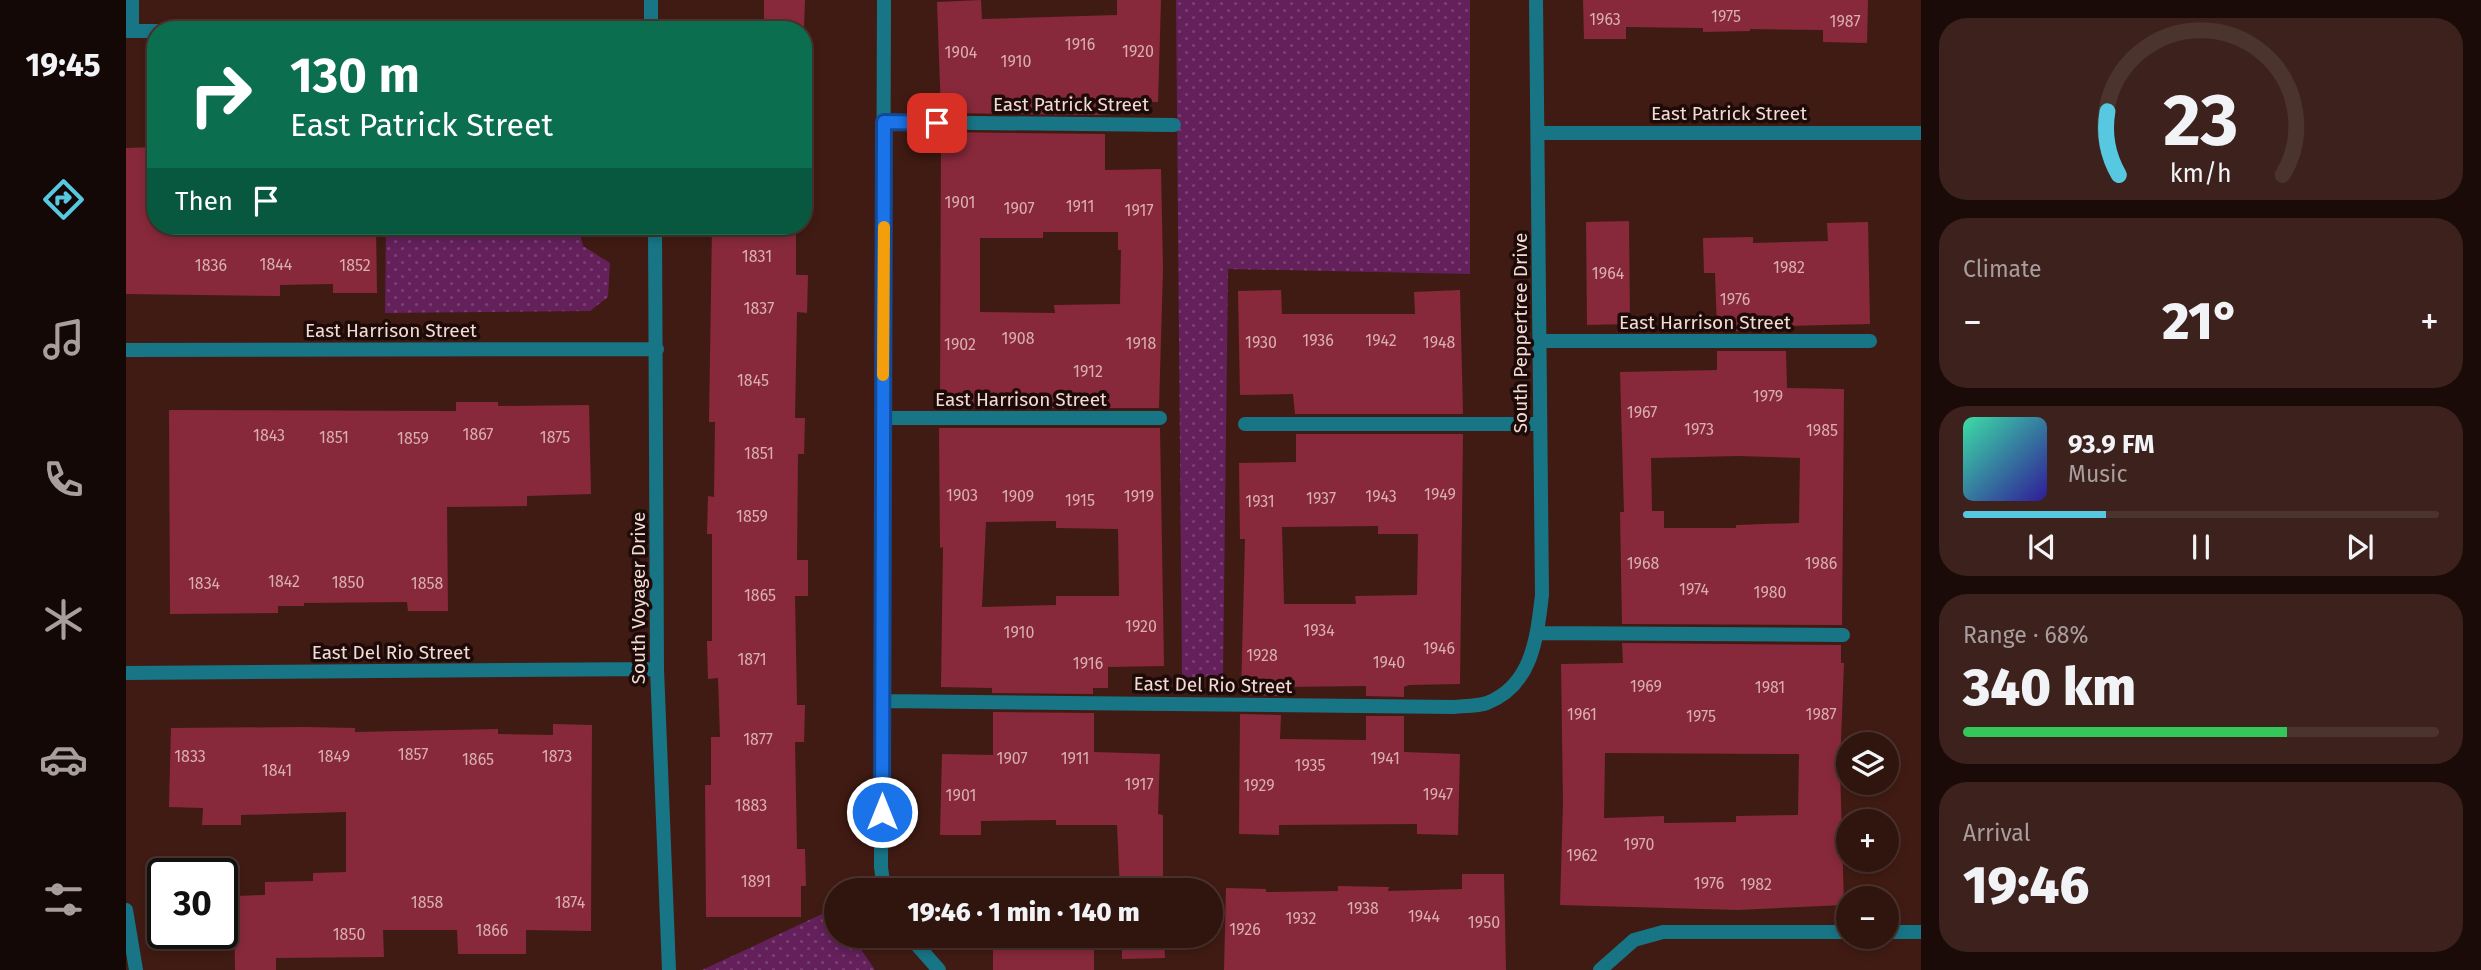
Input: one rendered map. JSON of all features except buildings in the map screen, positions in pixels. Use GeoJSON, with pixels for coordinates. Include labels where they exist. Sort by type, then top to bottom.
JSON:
{"type":"FeatureCollection","features":[{"type":"Feature","properties":{"kind":"street"},"geometry":{"type":"LineString","coordinates":[[132,0],[129,31],[147,31]]}},
{"type":"Feature","properties":{"kind":"street"},"geometry":{"type":"LineString","coordinates":[[651,0],[651,21]]}},
{"type":"Feature","properties":{"kind":"street"},"geometry":{"type":"LineString","coordinates":[[882,878],[884,0]]}},
{"type":"Feature","properties":{"kind":"street","name":"South Peppertree Drive"},"geometry":{"type":"LineString","coordinates":[[1529,665],[1538,633],[1542,594],[1536,0]]}},
{"type":"Feature","properties":{"kind":"street","name":"East Patrick Street"},"geometry":{"type":"LineString","coordinates":[[884,122],[1174,125]]}},
{"type":"Feature","properties":{"kind":"street","name":"East Patrick Street"},"geometry":{"type":"LineString","coordinates":[[1538,133],[1921,133]]}},
{"type":"Feature","properties":{"kind":"street","name":"South Voyager Drive"},"geometry":{"type":"LineString","coordinates":[[655,235],[657,669],[668,970]]}},
{"type":"Feature","properties":{"kind":"street","name":"East Harrison Street"},"geometry":{"type":"LineString","coordinates":[[1539,341],[1870,341]]}},
{"type":"Feature","properties":{"kind":"street","name":"East Harrison Street"},"geometry":{"type":"LineString","coordinates":[[126,350],[657,348]]}},
{"type":"Feature","properties":{"kind":"street","name":"East Harrison Street"},"geometry":{"type":"LineString","coordinates":[[883,418],[1160,418]]}},
{"type":"Feature","properties":{"kind":"street"},"geometry":{"type":"LineString","coordinates":[[1245,424],[1540,424]]}},
{"type":"Feature","properties":{"kind":"street"},"geometry":{"type":"LineString","coordinates":[[1538,633],[1843,635]]}},
{"type":"Feature","properties":{"kind":"street","name":"East Del Rio Street"},"geometry":{"type":"LineString","coordinates":[[882,701],[1454,707],[1487,703],[1512,686],[1529,665]]}},
{"type":"Feature","properties":{"kind":"street","name":"East Del Rio Street"},"geometry":{"type":"LineString","coordinates":[[126,673],[657,669]]}},
{"type":"Feature","properties":{"kind":"street"},"geometry":{"type":"LineString","coordinates":[[126,910],[136,970]]}},
{"type":"Feature","properties":{"kind":"street"},"geometry":{"type":"LineString","coordinates":[[1600,970],[1634,940],[1663,932],[1836,932]]}},
{"type":"Feature","properties":{"kind":"street"},"geometry":{"type":"LineString","coordinates":[[1899,932],[1921,932]]}},
{"type":"Feature","properties":{"kind":"street"},"geometry":{"type":"LineString","coordinates":[[917,948],[940,970]]}},
{"type":"Feature","properties":{"kind":"shaded area"},"geometry":{"type":"Polygon","coordinates":[[[1176,0],[1470,0],[1470,274],[1228,269],[1223,677],[1182,677],[1176,0]]]}},
{"type":"Feature","properties":{"kind":"shaded area"},"geometry":{"type":"Polygon","coordinates":[[[386,235],[580,235],[583,246],[610,263],[608,297],[590,311],[385,313],[386,235]]]}},
{"type":"Feature","properties":{"kind":"shaded area"},"geometry":{"type":"Polygon","coordinates":[[[824,913],[824,948],[860,948],[875,970],[702,970],[824,913]]]}},
{"type":"Feature","properties":{"kind":"slow traffic"},"geometry":{"type":"LineString","coordinates":[[883,375],[884,227]]}},
{"type":"Feature","properties":{"kind":"route"},"geometry":{"type":"LineString","coordinates":[[882,812],[884,122],[937,123]]}}]}
